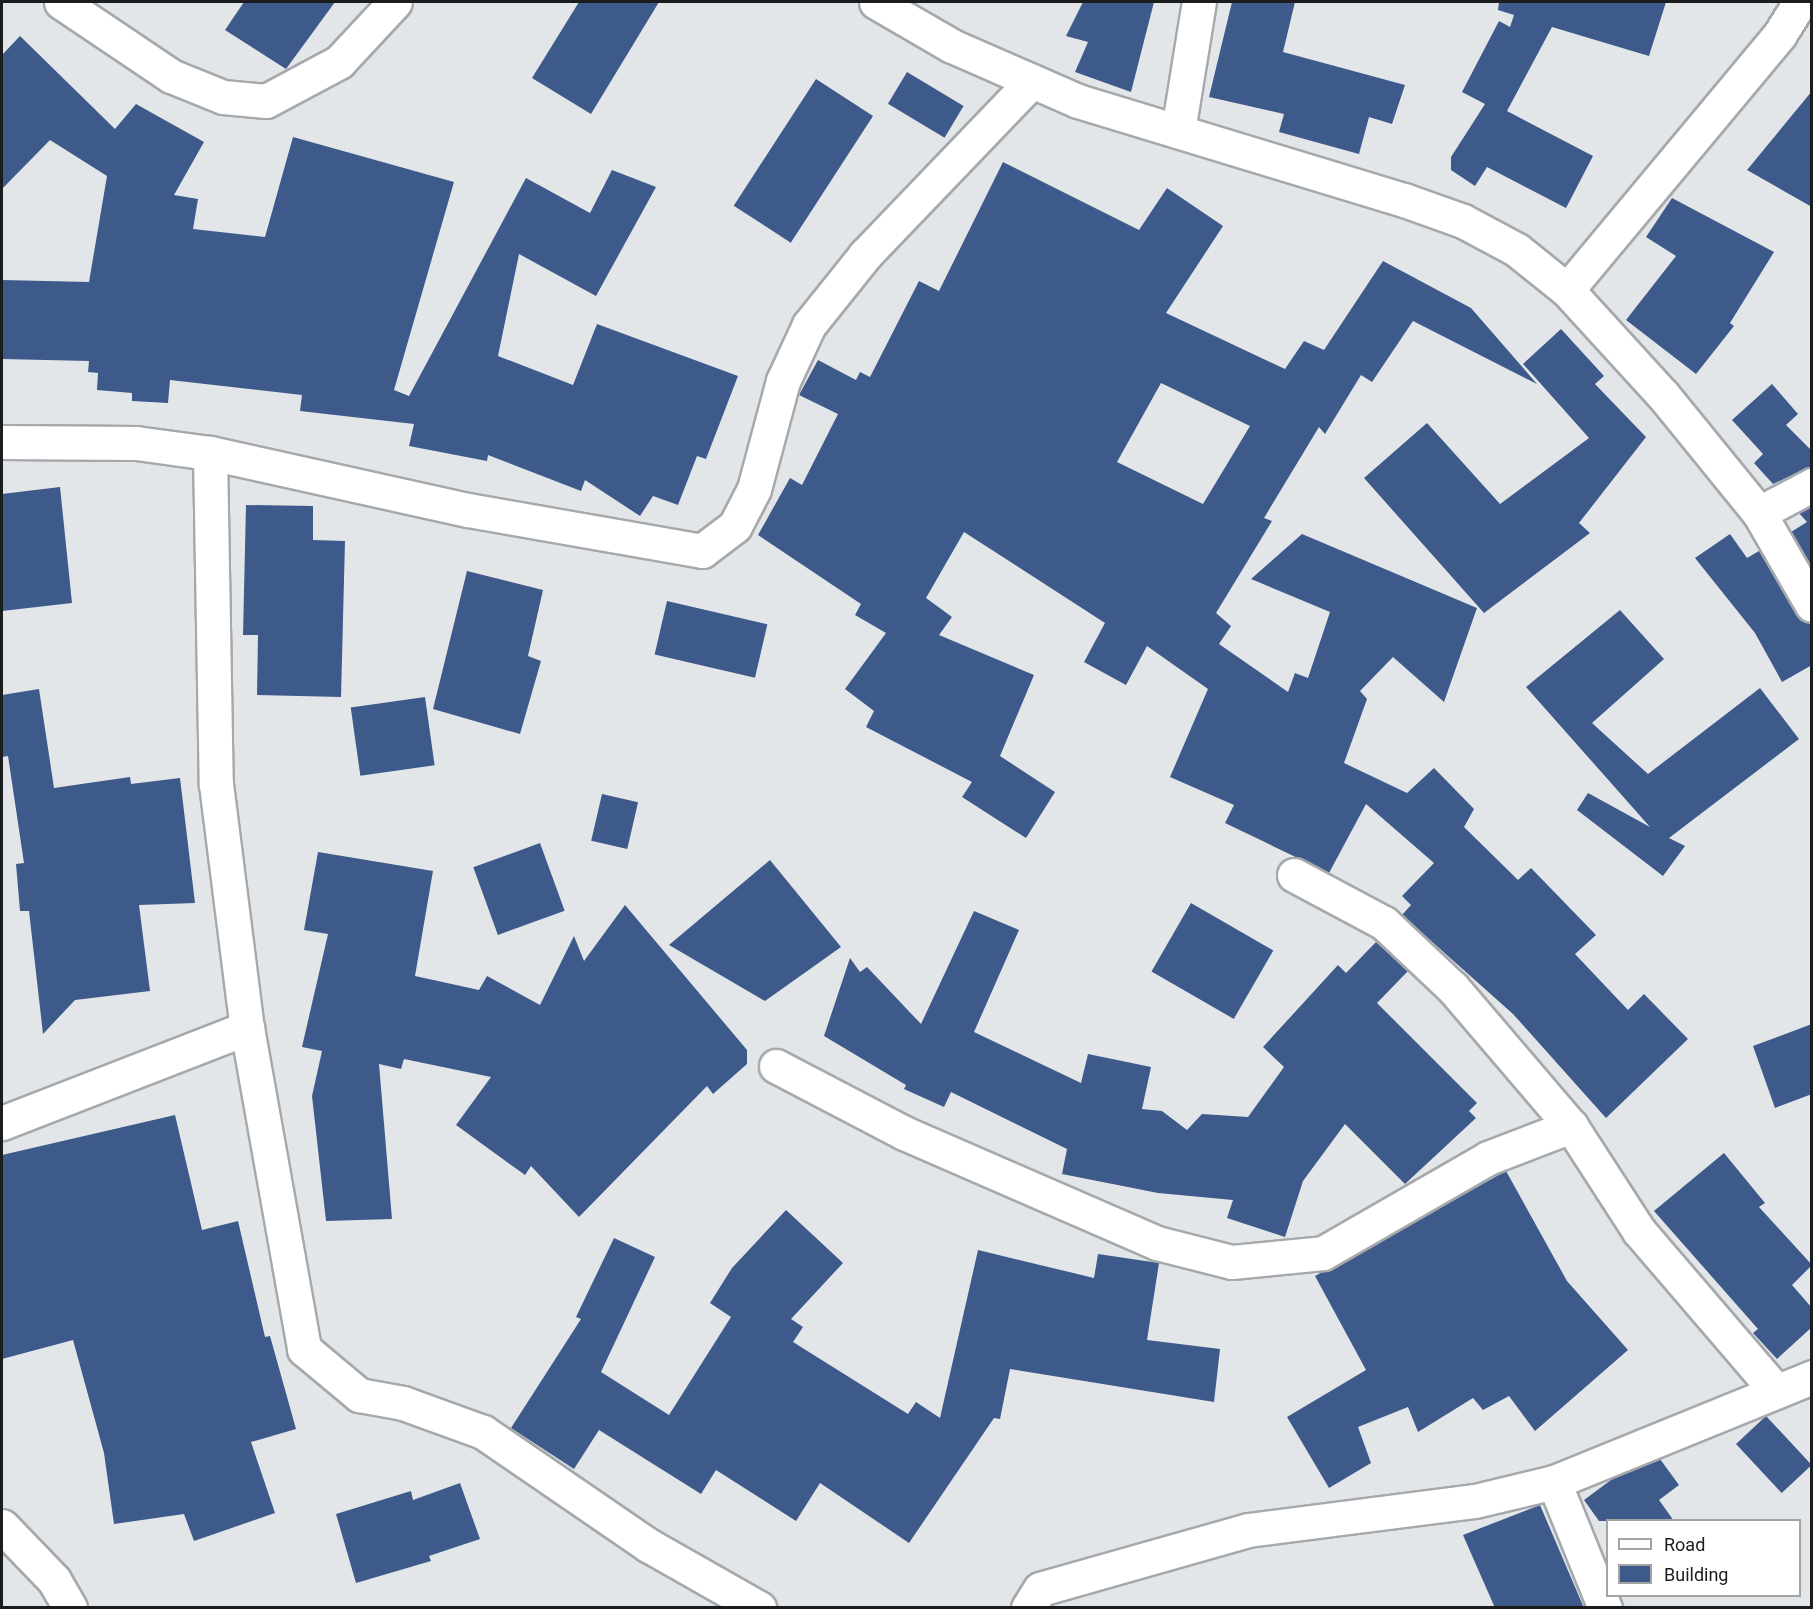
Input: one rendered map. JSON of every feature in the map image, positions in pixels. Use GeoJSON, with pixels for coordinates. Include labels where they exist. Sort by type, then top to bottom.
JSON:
{"type":"FeatureCollection","features":[{"type":"Feature","properties":{"kind":"street"},"geometry":{"type":"LineString","coordinates":[[61,2],[171,76],[222,96],[267,101],[339,62],[395,2]]}},
{"type":"Feature","properties":{"kind":"street"},"geometry":{"type":"LineString","coordinates":[[876,2],[952,46],[1078,101],[1463,221],[1517,250],[1567,290],[1759,513],[1812,605]]}},
{"type":"Feature","properties":{"kind":"street"},"geometry":{"type":"LineString","coordinates":[[1178,131],[1199,2]]}},
{"type":"Feature","properties":{"kind":"street"},"geometry":{"type":"LineString","coordinates":[[1567,290],[1780,34],[1800,2]]}},
{"type":"Feature","properties":{"kind":"street"},"geometry":{"type":"LineString","coordinates":[[2,442],[136,443],[210,453],[468,510],[702,551],[735,526],[754,489],[783,381],[809,326],[866,255],[1032,81]]}},
{"type":"Feature","properties":{"kind":"street"},"geometry":{"type":"LineString","coordinates":[[210,453],[216,784],[247,1028],[303,1349],[359,1395],[403,1402],[483,1432],[648,1545],[759,1608]]}},
{"type":"Feature","properties":{"kind":"street"},"geometry":{"type":"LineString","coordinates":[[1759,513],[1812,485]]}},
{"type":"Feature","properties":{"kind":"street"},"geometry":{"type":"LineString","coordinates":[[1294,875],[1384,923],[1453,988],[1571,1126],[1639,1231],[1776,1391]]}},
{"type":"Feature","properties":{"kind":"street"},"geometry":{"type":"LineString","coordinates":[[2,1123],[247,1028]]}},
{"type":"Feature","properties":{"kind":"street"},"geometry":{"type":"LineString","coordinates":[[776,1066],[904,1133],[1157,1243],[1232,1262],[1323,1253],[1488,1158],[1571,1126]]}},
{"type":"Feature","properties":{"kind":"street"},"geometry":{"type":"LineString","coordinates":[[1028,1608],[1040,1589],[1248,1530],[1475,1501],[1554,1482],[1812,1377]]}},
{"type":"Feature","properties":{"kind":"street"},"geometry":{"type":"LineString","coordinates":[[1554,1482],[1605,1608]]}},
{"type":"Feature","properties":{"kind":"street"},"geometry":{"type":"LineString","coordinates":[[2,1526],[54,1580],[70,1608]]}},
{"type":"Feature","properties":{"kind":"building"},"geometry":{"type":"Polygon","coordinates":[[[244,2],[335,2],[286,69],[225,30],[244,2]]]}},
{"type":"Feature","properties":{"kind":"building"},"geometry":{"type":"Polygon","coordinates":[[[579,2],[659,2],[591,114],[532,78],[579,2]]]}},
{"type":"Feature","properties":{"kind":"building"},"geometry":{"type":"Polygon","coordinates":[[[1083,2],[1154,2],[1131,92],[1075,72],[1088,42],[1066,36],[1083,2]]]}},
{"type":"Feature","properties":{"kind":"building"},"geometry":{"type":"Polygon","coordinates":[[[1232,2],[1295,2],[1283,52],[1405,85],[1392,124],[1369,117],[1359,154],[1279,132],[1284,114],[1209,97],[1232,2]]]}},
{"type":"Feature","properties":{"kind":"building"},"geometry":{"type":"Polygon","coordinates":[[[1499,2],[1666,2],[1649,56],[1552,27],[1507,111],[1593,156],[1566,208],[1487,167],[1475,186],[1451,170],[1451,157],[1485,104],[1462,92],[1499,21],[1510,27],[1514,15],[1498,10],[1499,2]]]}},
{"type":"Feature","properties":{"kind":"building"},"geometry":{"type":"Polygon","coordinates":[[[20,36],[115,129],[136,104],[204,142],[174,195],[198,199],[193,229],[265,237],[293,137],[454,182],[394,390],[409,396],[526,178],[590,213],[612,170],[656,187],[596,296],[519,254],[498,356],[573,385],[597,324],[738,376],[706,459],[697,456],[678,505],[653,496],[640,516],[585,480],[581,491],[488,455],[487,461],[409,446],[414,424],[300,411],[302,395],[170,380],[168,403],[132,401],[132,393],[97,390],[98,373],[88,372],[89,361],[2,359],[2,280],[89,282],[107,176],[50,140],[2,189],[2,55],[20,36]]]}},
{"type":"Feature","properties":{"kind":"building"},"geometry":{"type":"Polygon","coordinates":[[[907,72],[964,106],[945,138],[888,104],[907,72]]]}},
{"type":"Feature","properties":{"kind":"building"},"geometry":{"type":"Polygon","coordinates":[[[816,79],[873,116],[791,243],[734,206],[816,79]]]}},
{"type":"Feature","properties":{"kind":"building"},"geometry":{"type":"Polygon","coordinates":[[[1812,91],[1812,207],[1747,170],[1812,91]]]}},
{"type":"Feature","properties":{"kind":"building"},"geometry":{"type":"Polygon","coordinates":[[[1003,162],[1139,230],[1167,188],[1223,226],[1166,313],[1285,369],[1304,341],[1324,350],[1383,261],[1471,308],[1537,384],[1413,321],[1372,382],[1361,375],[1325,434],[1319,427],[1264,518],[1272,521],[1216,613],[1231,626],[1219,644],[1288,692],[1295,673],[1308,678],[1330,612],[1251,579],[1302,534],[1477,608],[1444,702],[1393,657],[1360,691],[1367,699],[1344,763],[1407,793],[1434,768],[1474,809],[1464,827],[1518,880],[1531,868],[1596,935],[1575,954],[1628,1010],[1644,994],[1688,1039],[1606,1118],[1513,1014],[1402,915],[1411,905],[1402,896],[1434,863],[1366,804],[1329,873],[1225,823],[1234,805],[1170,777],[1208,689],[1147,646],[1126,685],[1084,662],[1105,623],[964,532],[926,598],[952,617],[939,635],[1034,675],[1000,756],[1055,792],[1026,838],[962,797],[972,782],[866,727],[874,711],[845,689],[886,633],[855,615],[861,604],[758,535],[790,478],[802,485],[838,414],[799,395],[818,360],[856,380],[860,372],[870,377],[919,281],[939,291],[1003,162]],[[1161,383],[1117,462],[1203,504],[1250,426],[1161,383]]]}},
{"type":"Feature","properties":{"kind":"building"},"geometry":{"type":"Polygon","coordinates":[[[1672,198],[1774,252],[1730,323],[1734,326],[1696,374],[1626,320],[1676,256],[1646,237],[1672,198]]]}},
{"type":"Feature","properties":{"kind":"building"},"geometry":{"type":"Polygon","coordinates":[[[1561,329],[1604,376],[1595,384],[1646,437],[1579,523],[1590,533],[1484,613],[1364,478],[1427,423],[1500,504],[1589,438],[1523,364],[1561,329]]]}},
{"type":"Feature","properties":{"kind":"building"},"geometry":{"type":"Polygon","coordinates":[[[1772,384],[1798,414],[1786,425],[1812,451],[1812,466],[1773,484],[1754,463],[1763,454],[1732,420],[1772,384]]]}},
{"type":"Feature","properties":{"kind":"building"},"geometry":{"type":"Polygon","coordinates":[[[60,487],[72,603],[2,611],[2,494],[60,487]]]}},
{"type":"Feature","properties":{"kind":"building"},"geometry":{"type":"Polygon","coordinates":[[[246,505],[313,506],[313,540],[345,541],[341,697],[257,695],[258,635],[243,635],[246,505]]]}},
{"type":"Feature","properties":{"kind":"building"},"geometry":{"type":"Polygon","coordinates":[[[1812,506],[1812,567],[1791,532],[1807,522],[1799,513],[1812,506]]]}},
{"type":"Feature","properties":{"kind":"building"},"geometry":{"type":"Polygon","coordinates":[[[1730,534],[1747,558],[1759,551],[1796,614],[1812,624],[1812,665],[1782,682],[1755,633],[1695,558],[1730,534]]]}},
{"type":"Feature","properties":{"kind":"building"},"geometry":{"type":"Polygon","coordinates":[[[467,571],[543,590],[528,656],[541,661],[520,734],[433,709],[467,571]]]}},
{"type":"Feature","properties":{"kind":"building"},"geometry":{"type":"Polygon","coordinates":[[[667,601],[767,624],[755,678],[655,655],[667,601]]]}},
{"type":"Feature","properties":{"kind":"building"},"geometry":{"type":"Polygon","coordinates":[[[1620,610],[1664,659],[1592,723],[1648,774],[1760,688],[1799,739],[1669,838],[1685,846],[1663,876],[1577,810],[1588,793],[1650,827],[1526,687],[1620,610]]]}},
{"type":"Feature","properties":{"kind":"building"},"geometry":{"type":"Polygon","coordinates":[[[39,689],[54,788],[130,777],[131,784],[180,778],[195,903],[139,905],[150,991],[75,1000],[43,1034],[29,911],[20,911],[16,864],[24,863],[8,756],[2,757],[2,695],[39,689]]]}},
{"type":"Feature","properties":{"kind":"building"},"geometry":{"type":"Polygon","coordinates":[[[425,697],[435,765],[360,776],[351,707],[425,697]]]}},
{"type":"Feature","properties":{"kind":"building"},"geometry":{"type":"Polygon","coordinates":[[[602,794],[638,802],[627,849],[591,841],[602,794]]]}},
{"type":"Feature","properties":{"kind":"building"},"geometry":{"type":"Polygon","coordinates":[[[540,843],[565,911],[498,935],[473,867],[540,843]]]}},
{"type":"Feature","properties":{"kind":"building"},"geometry":{"type":"Polygon","coordinates":[[[318,852],[433,871],[415,976],[479,990],[487,976],[540,1005],[574,936],[584,961],[625,905],[747,1050],[747,1064],[713,1094],[707,1086],[579,1217],[531,1166],[525,1175],[456,1125],[491,1077],[404,1059],[401,1069],[379,1064],[392,1219],[326,1221],[312,1096],[322,1051],[302,1047],[328,934],[304,930],[318,852]]]}},
{"type":"Feature","properties":{"kind":"building"},"geometry":{"type":"Polygon","coordinates":[[[770,860],[841,947],[765,1001],[669,945],[770,860]]]}},
{"type":"Feature","properties":{"kind":"building"},"geometry":{"type":"Polygon","coordinates":[[[1191,903],[1273,951],[1234,1019],[1152,971],[1191,903]]]}},
{"type":"Feature","properties":{"kind":"building"},"geometry":{"type":"Polygon","coordinates":[[[974,911],[1019,930],[974,1032],[1081,1083],[1088,1054],[1151,1067],[1142,1109],[1162,1111],[1187,1130],[1202,1114],[1248,1117],[1284,1067],[1263,1047],[1338,965],[1346,973],[1376,942],[1408,971],[1377,1003],[1477,1103],[1469,1111],[1476,1118],[1405,1184],[1345,1124],[1303,1181],[1285,1237],[1227,1218],[1233,1200],[1158,1193],[1062,1174],[1067,1149],[951,1092],[944,1107],[904,1089],[906,1085],[824,1036],[850,958],[860,972],[867,967],[921,1024],[974,911]]]}},
{"type":"Feature","properties":{"kind":"building"},"geometry":{"type":"Polygon","coordinates":[[[1812,1024],[1812,1094],[1775,1108],[1753,1046],[1812,1024]]]}},
{"type":"Feature","properties":{"kind":"building"},"geometry":{"type":"Polygon","coordinates":[[[175,1115],[202,1230],[238,1221],[265,1337],[270,1336],[296,1429],[251,1442],[275,1513],[194,1541],[184,1514],[114,1524],[104,1453],[73,1340],[2,1359],[2,1155],[175,1115]]]}},
{"type":"Feature","properties":{"kind":"building"},"geometry":{"type":"Polygon","coordinates":[[[1724,1153],[1765,1203],[1759,1207],[1812,1265],[1792,1285],[1812,1308],[1812,1327],[1777,1359],[1753,1333],[1758,1329],[1654,1211],[1724,1153]]]}},
{"type":"Feature","properties":{"kind":"building"},"geometry":{"type":"Polygon","coordinates":[[[1506,1171],[1567,1281],[1628,1350],[1535,1431],[1509,1396],[1483,1410],[1473,1398],[1418,1432],[1408,1407],[1358,1427],[1371,1463],[1329,1488],[1287,1417],[1366,1370],[1315,1276],[1506,1171]]]}},
{"type":"Feature","properties":{"kind":"building"},"geometry":{"type":"Polygon","coordinates":[[[786,1210],[843,1263],[791,1319],[803,1327],[793,1342],[908,1414],[916,1402],[940,1418],[978,1250],[1094,1278],[1098,1254],[1159,1263],[1147,1340],[1220,1349],[1214,1402],[1010,1369],[1000,1419],[994,1418],[909,1543],[820,1483],[796,1521],[716,1470],[701,1494],[599,1430],[574,1469],[511,1428],[581,1319],[576,1317],[614,1238],[655,1257],[601,1372],[669,1415],[731,1317],[710,1303],[732,1268],[786,1210]]]}},
{"type":"Feature","properties":{"kind":"building"},"geometry":{"type":"Polygon","coordinates":[[[1766,1416],[1812,1465],[1782,1493],[1736,1444],[1766,1416]]]}},
{"type":"Feature","properties":{"kind":"building"},"geometry":{"type":"Polygon","coordinates":[[[1660,1459],[1679,1485],[1659,1500],[1673,1519],[1606,1519],[1606,1521],[1599,1521],[1584,1500],[1615,1477],[1660,1459]]]}},
{"type":"Feature","properties":{"kind":"building"},"geometry":{"type":"Polygon","coordinates":[[[460,1483],[480,1539],[429,1556],[431,1561],[356,1583],[336,1514],[411,1491],[413,1500],[460,1483]]]}},
{"type":"Feature","properties":{"kind":"building"},"geometry":{"type":"Polygon","coordinates":[[[1540,1505],[1584,1608],[1495,1608],[1463,1535],[1540,1505]]]}}]}
